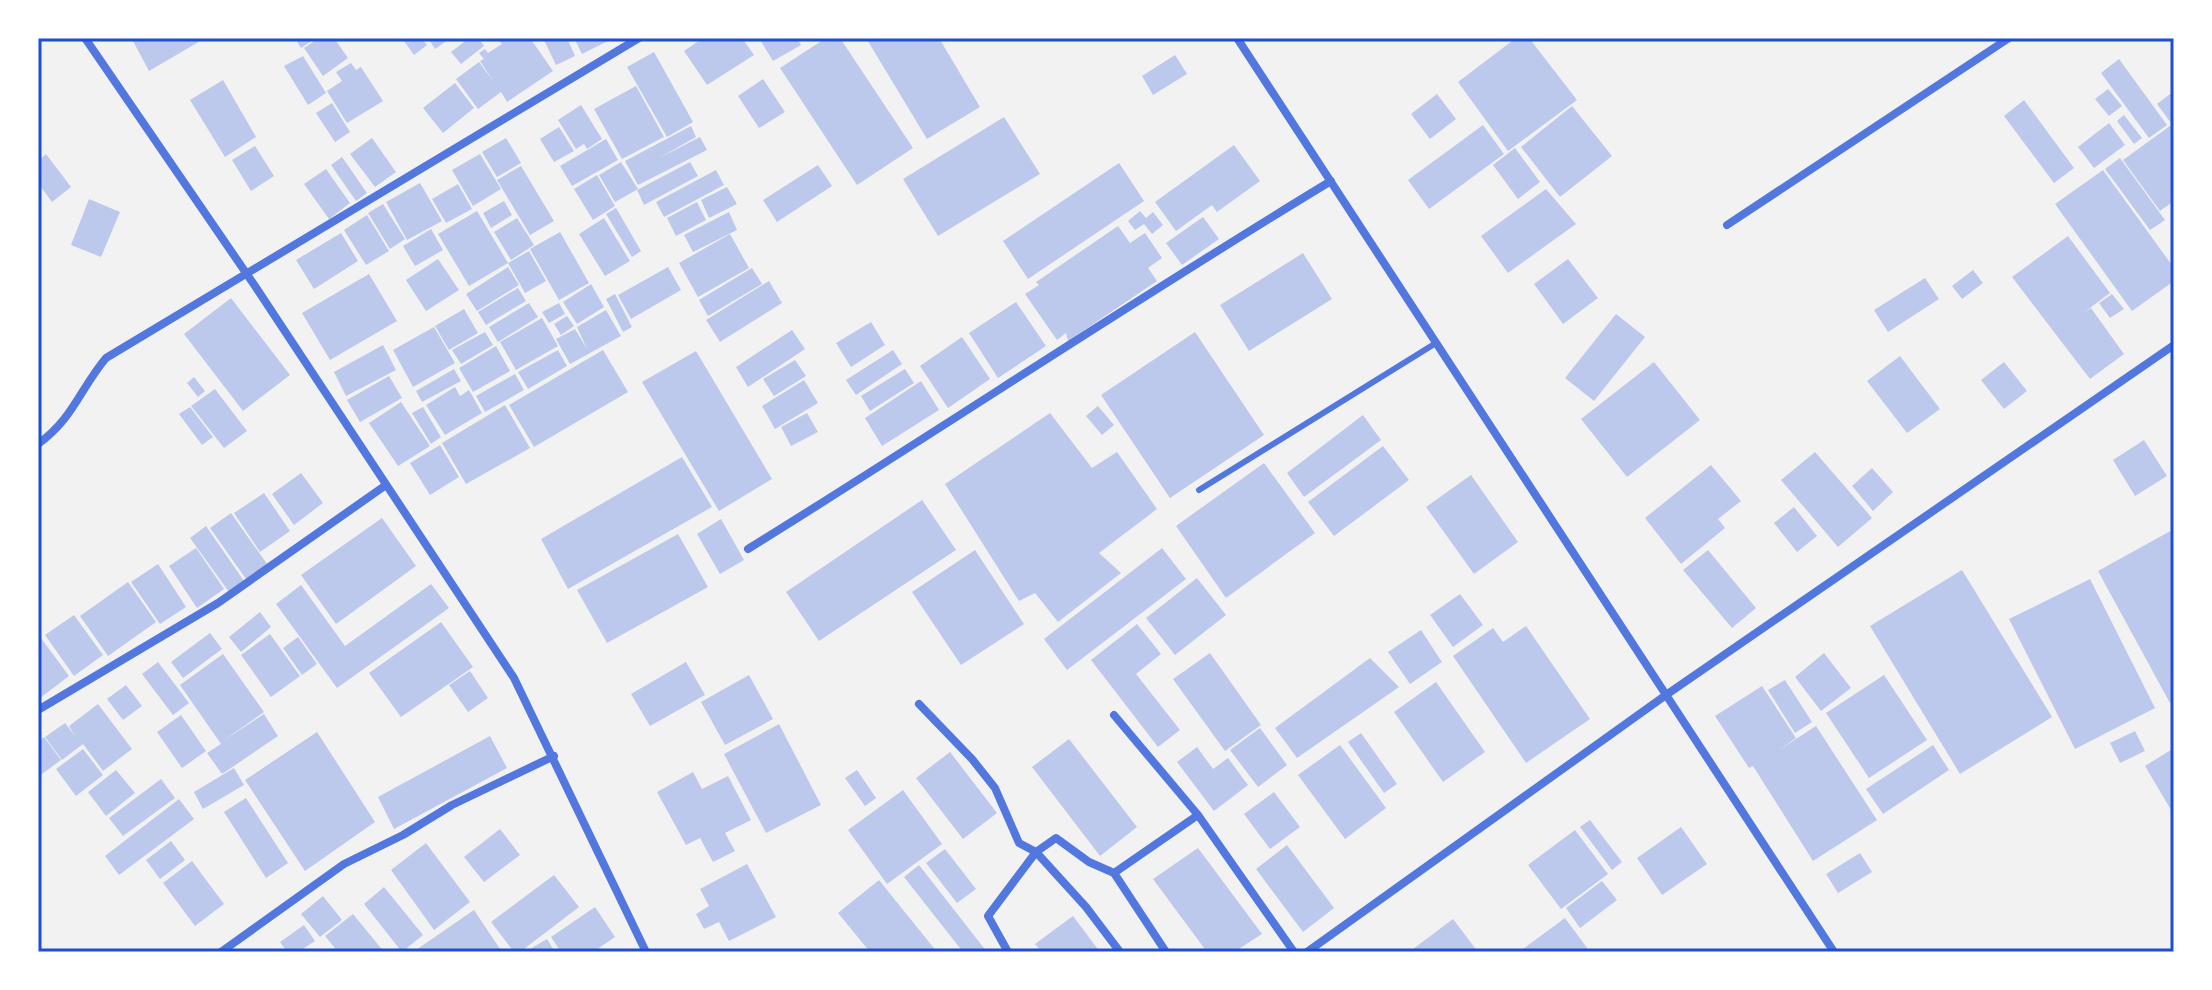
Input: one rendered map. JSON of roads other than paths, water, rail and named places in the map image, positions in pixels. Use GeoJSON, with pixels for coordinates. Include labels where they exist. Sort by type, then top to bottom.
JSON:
{"type":"FeatureCollection","features":[{"type":"Feature","properties":{"kind":"street"},"geometry":{"type":"LineString","coordinates":[[85,38],[246,273],[514,678],[646,952]]}},
{"type":"Feature","properties":{"kind":"street"},"geometry":{"type":"LineString","coordinates":[[38,444],[73,410],[106,358],[639,38]]}},
{"type":"Feature","properties":{"kind":"street"},"geometry":{"type":"LineString","coordinates":[[1237,38],[1834,952]]}},
{"type":"Feature","properties":{"kind":"street"},"geometry":{"type":"LineString","coordinates":[[1727,225],[2009,38]]}},
{"type":"Feature","properties":{"kind":"street"},"geometry":{"type":"LineString","coordinates":[[748,549],[1199,260],[1331,181]]}},
{"type":"Feature","properties":{"kind":"street"},"geometry":{"type":"LineString","coordinates":[[1307,952],[1666,695],[2174,345]]}},
{"type":"Feature","properties":{"kind":"street"},"geometry":{"type":"LineString","coordinates":[[38,710],[218,603],[386,485]]}},
{"type":"Feature","properties":{"kind":"street"},"geometry":{"type":"LineString","coordinates":[[919,704],[972,759],[995,788],[1019,843],[1036,852],[1086,907],[1120,952]]}},
{"type":"Feature","properties":{"kind":"street"},"geometry":{"type":"LineString","coordinates":[[1114,715],[1198,815],[1294,952]]}},
{"type":"Feature","properties":{"kind":"street"},"geometry":{"type":"LineString","coordinates":[[221,952],[344,864],[403,835],[452,805],[554,756]]}},
{"type":"Feature","properties":{"kind":"street"},"geometry":{"type":"LineString","coordinates":[[1114,873],[1198,815]]}},
{"type":"Feature","properties":{"kind":"street"},"geometry":{"type":"LineString","coordinates":[[1008,952],[988,916],[1036,852],[1056,838],[1089,862],[1114,873],[1166,952]]}},
{"type":"Feature","properties":{"kind":"lane"},"geometry":{"type":"LineString","coordinates":[[1199,490],[1436,343]]}}]}
